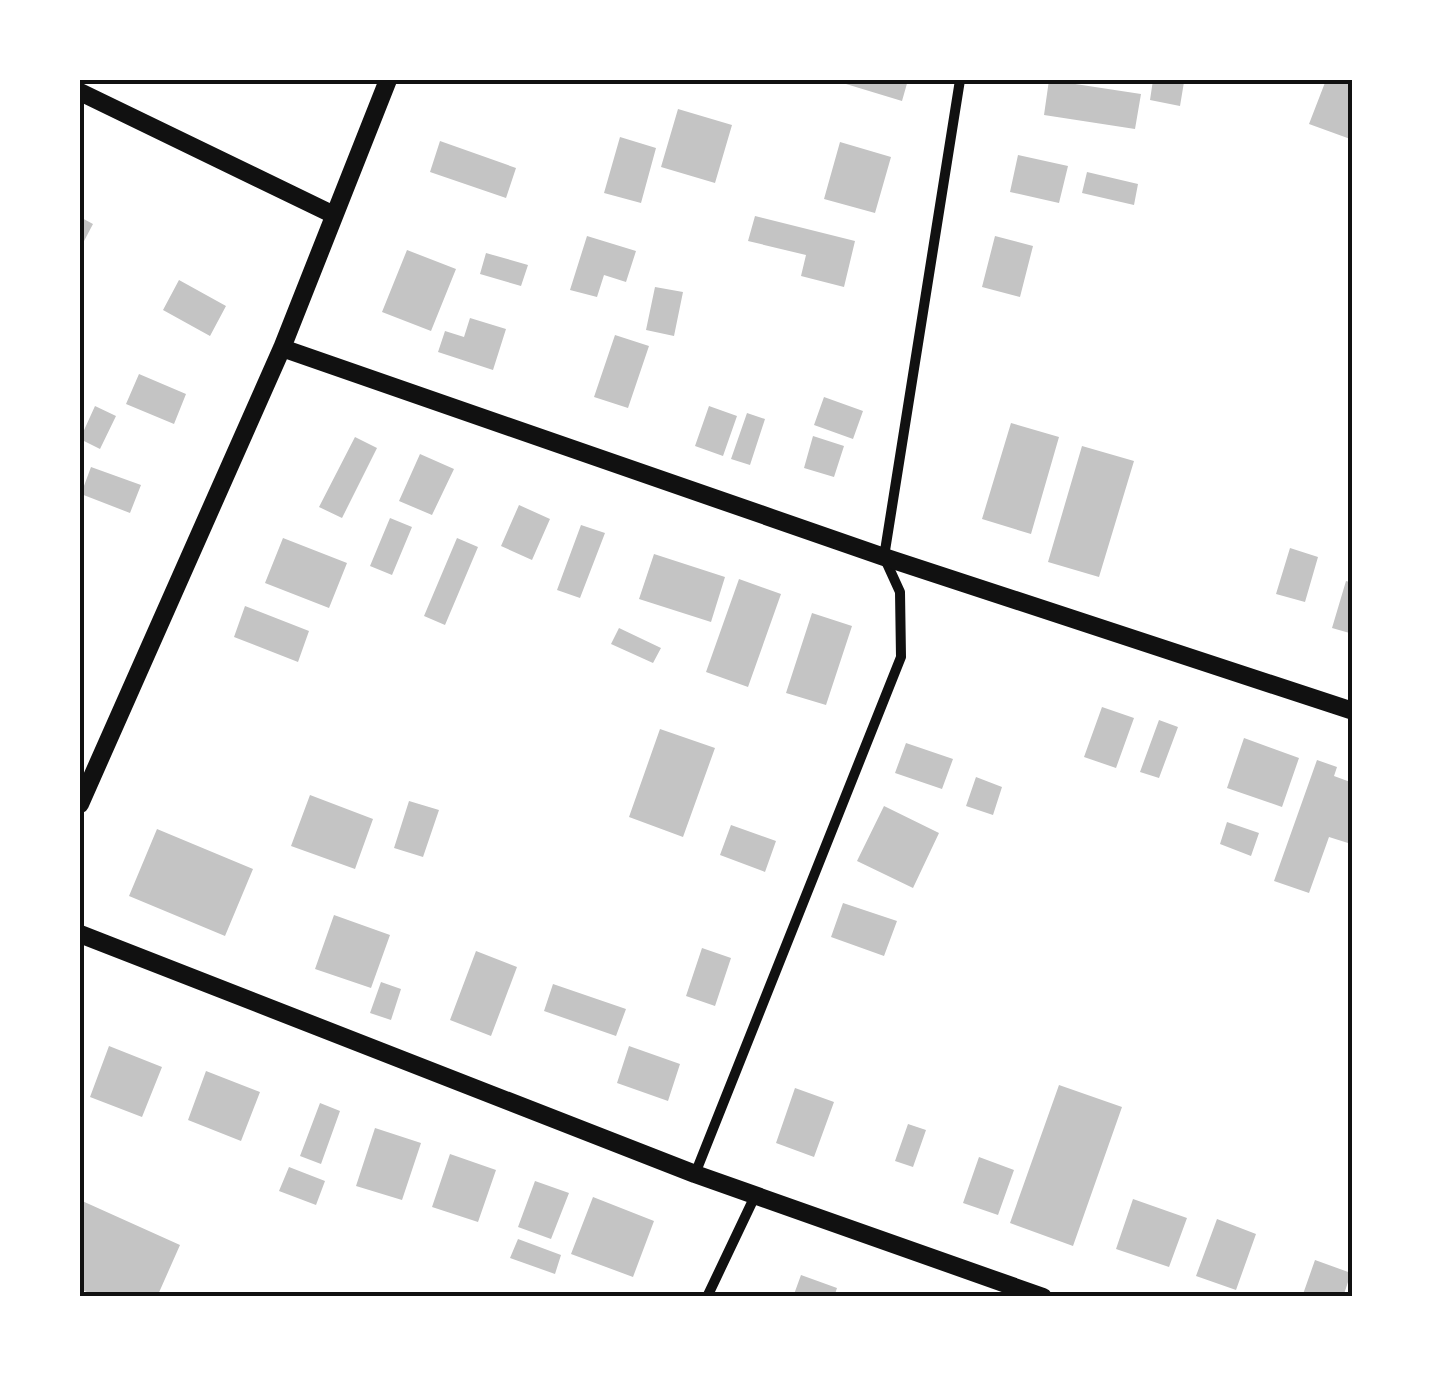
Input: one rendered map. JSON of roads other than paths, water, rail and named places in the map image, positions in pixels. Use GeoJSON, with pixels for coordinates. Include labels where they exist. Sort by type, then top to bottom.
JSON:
{"type":"FeatureCollection","features":[{"type":"Feature","properties":{"kind":"street"},"geometry":{"type":"LineString","coordinates":[[80,804],[282,348],[388,80]]}},
{"type":"Feature","properties":{"kind":"street"},"geometry":{"type":"LineString","coordinates":[[696,1174],[902,657],[900,592],[884,557],[960,80]]}},
{"type":"Feature","properties":{"kind":"street"},"geometry":{"type":"LineString","coordinates":[[80,92],[334,215]]}},
{"type":"Feature","properties":{"kind":"street"},"geometry":{"type":"LineString","coordinates":[[282,348],[884,557],[1353,711]]}},
{"type":"Feature","properties":{"kind":"street"},"geometry":{"type":"LineString","coordinates":[[80,934],[696,1174],[1043,1297]]}},
{"type":"Feature","properties":{"kind":"street"},"geometry":{"type":"LineString","coordinates":[[707,1297],[755,1196]]}}]}
